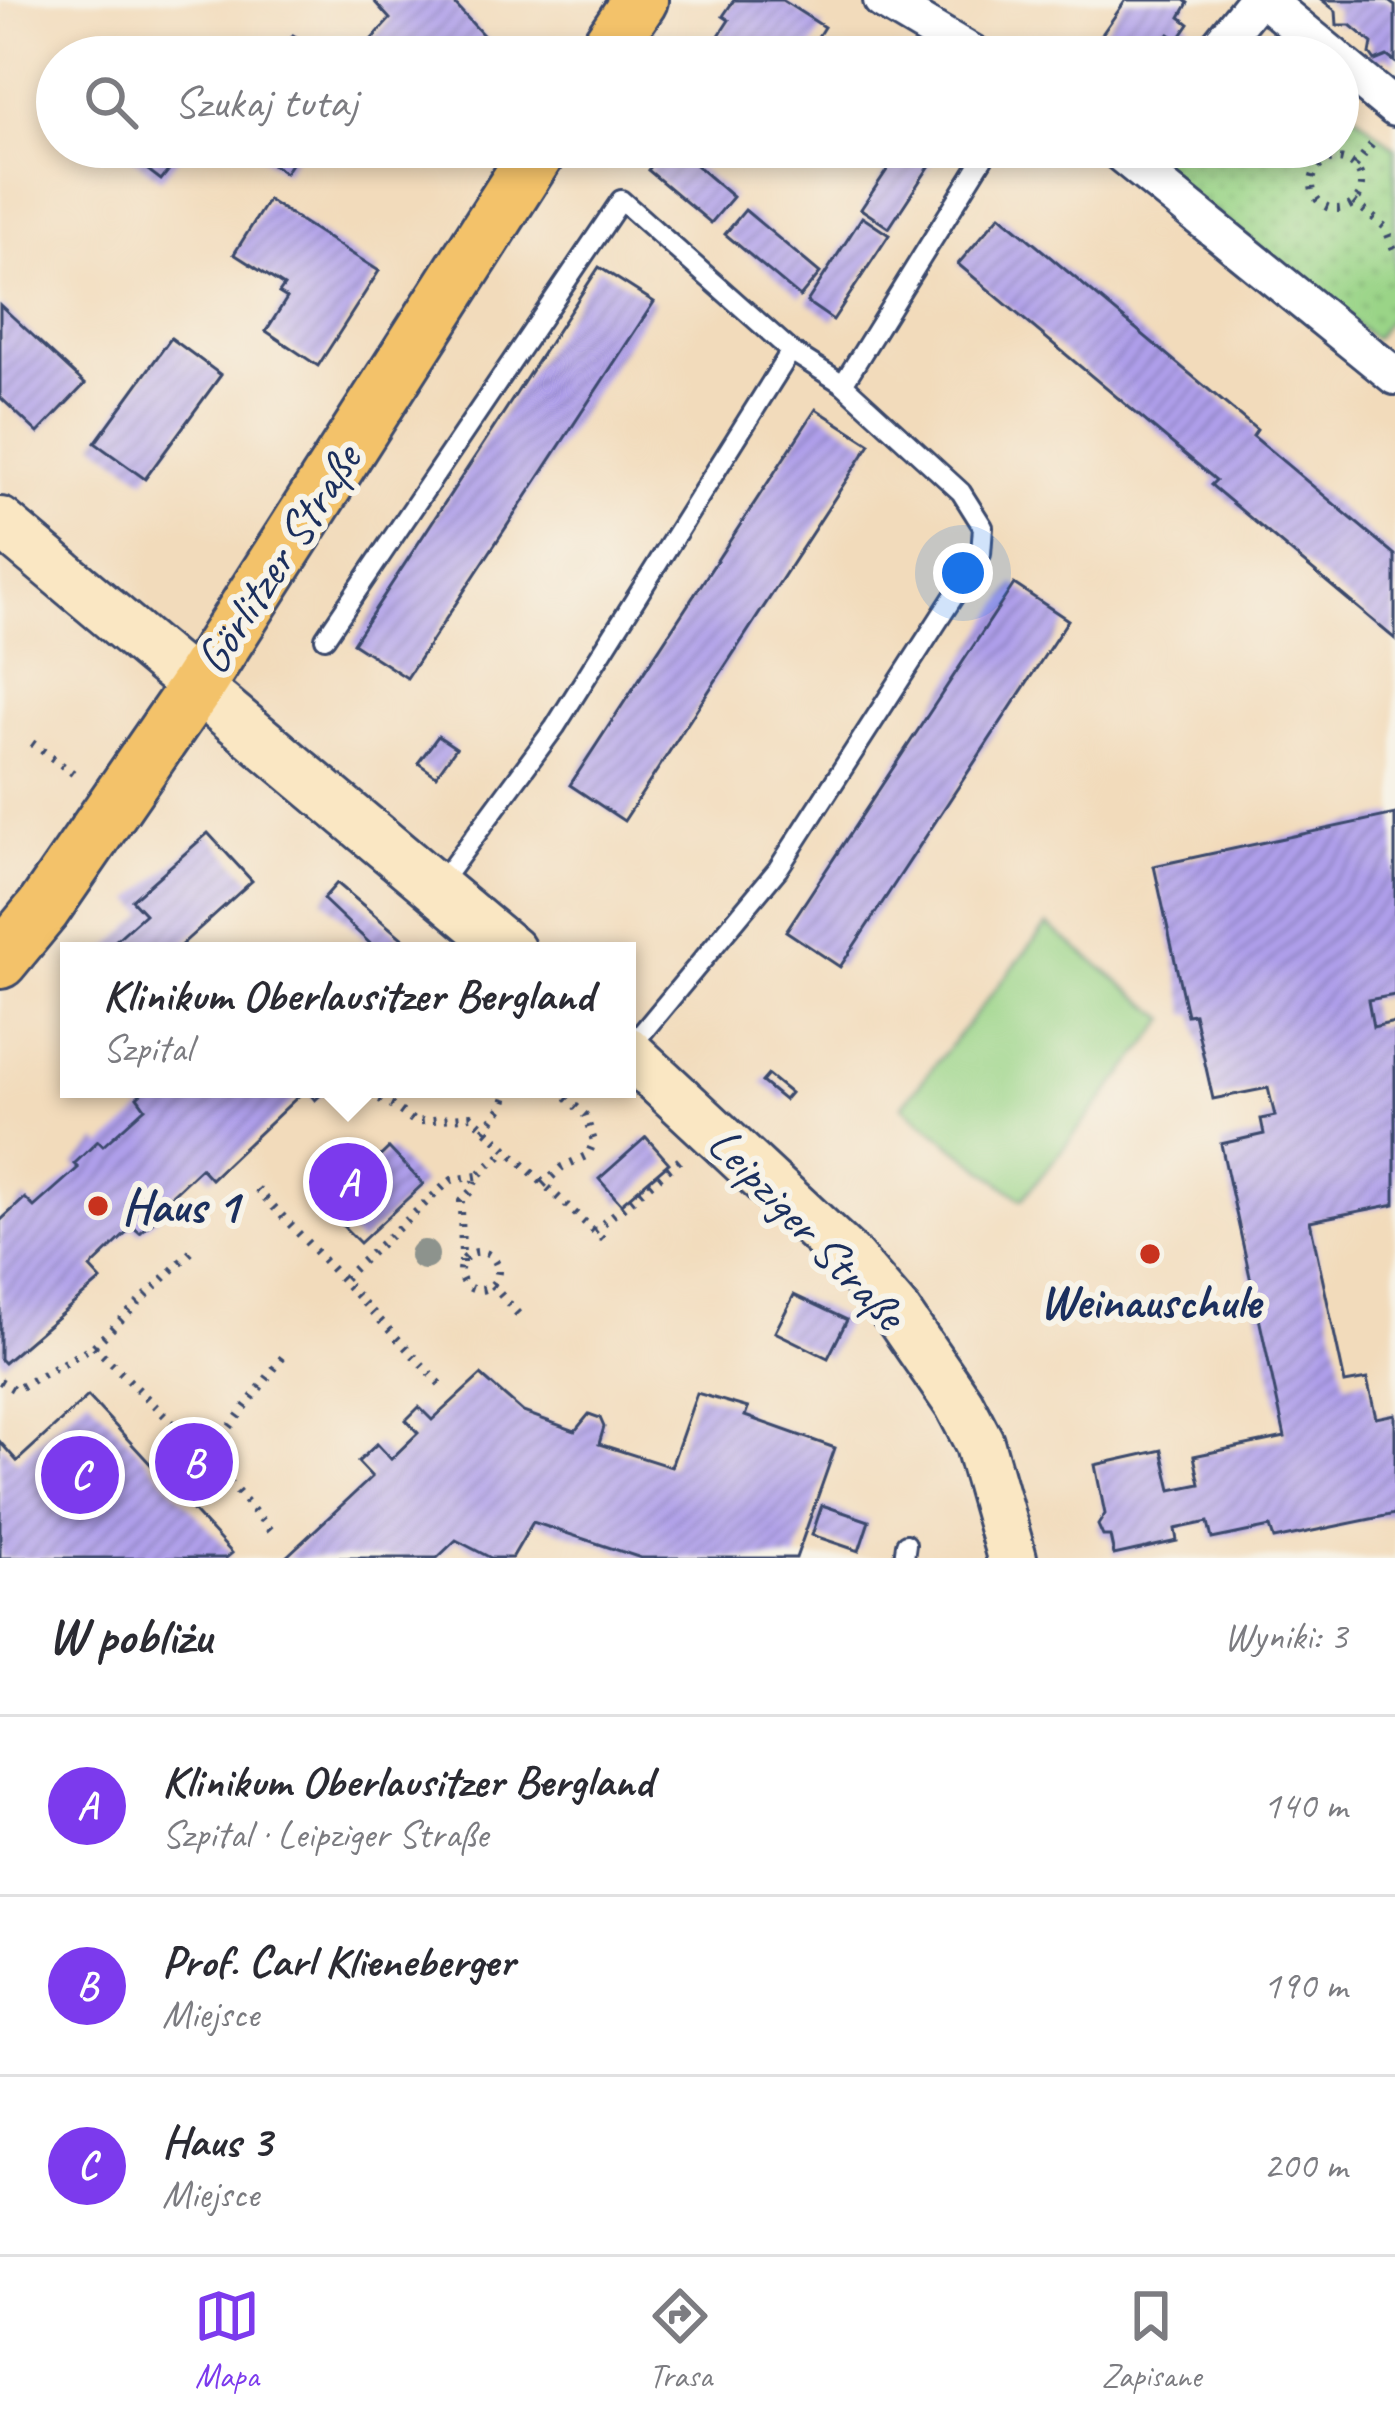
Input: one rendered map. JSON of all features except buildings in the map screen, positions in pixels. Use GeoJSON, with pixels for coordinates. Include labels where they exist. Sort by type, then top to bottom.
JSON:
{"type":"FeatureCollection","features":[{"type":"Feature","properties":{"kind":"main road"},"geometry":{"type":"LineString","coordinates":[[616,36],[640,0]]}},
{"type":"Feature","properties":{"kind":"main road","name":"Görlitzer Straße"},"geometry":{"type":"LineString","coordinates":[[0,961],[43,909],[196,687],[529,168]]}},
{"type":"Feature","properties":{"kind":"main road"},"geometry":{"type":"LineString","coordinates":[[0,522],[501,942]]}},
{"type":"Feature","properties":{"kind":"main road","name":"Leipziger Straße"},"geometry":{"type":"LineString","coordinates":[[636,1059],[848,1256],[898,1315],[979,1442],[1012,1558]]}},
{"type":"Feature","properties":{"kind":"street"},"geometry":{"type":"LineString","coordinates":[[882,0],[943,36]]}},
{"type":"Feature","properties":{"kind":"street"},"geometry":{"type":"LineString","coordinates":[[1229,36],[1261,0],[1307,36]]}},
{"type":"Feature","properties":{"kind":"street"},"geometry":{"type":"LineString","coordinates":[[1359,78],[1395,108]]}},
{"type":"Feature","properties":{"kind":"street"},"geometry":{"type":"LineString","coordinates":[[1147,168],[1392,368]]}},
{"type":"Feature","properties":{"kind":"lane"},"geometry":{"type":"LineString","coordinates":[[843,384],[977,168]]}},
{"type":"Feature","properties":{"kind":"lane"},"geometry":{"type":"LineString","coordinates":[[325,638],[620,200],[790,351],[843,384],[962,493],[983,527],[981,554],[778,869],[636,1040]]}},
{"type":"Feature","properties":{"kind":"lane"},"geometry":{"type":"LineString","coordinates":[[438,886],[555,727],[790,351]]}},
{"type":"Feature","properties":{"kind":"path"},"geometry":{"type":"LineString","coordinates":[[1318,168],[1311,182],[1316,198],[1339,209],[1354,202],[1362,188],[1356,168]]}},
{"type":"Feature","properties":{"kind":"path"},"geometry":{"type":"LineString","coordinates":[[1354,202],[1385,227],[1395,252]]}},
{"type":"Feature","properties":{"kind":"path"},"geometry":{"type":"LineString","coordinates":[[32,743],[78,777]]}},
{"type":"Feature","properties":{"kind":"path"},"geometry":{"type":"LineString","coordinates":[[377,1098],[416,1122],[471,1116],[606,1242]]}},
{"type":"Feature","properties":{"kind":"path"},"geometry":{"type":"LineString","coordinates":[[484,1130],[505,1098]]}},
{"type":"Feature","properties":{"kind":"path"},"geometry":{"type":"LineString","coordinates":[[543,1186],[562,1167],[588,1155],[594,1141],[585,1114],[567,1098]]}},
{"type":"Feature","properties":{"kind":"path"},"geometry":{"type":"LineString","coordinates":[[344,1278],[444,1186],[476,1176],[506,1151]]}},
{"type":"Feature","properties":{"kind":"path"},"geometry":{"type":"LineString","coordinates":[[594,1231],[682,1158]]}},
{"type":"Feature","properties":{"kind":"path"},"geometry":{"type":"LineString","coordinates":[[462,1263],[476,1252],[493,1258],[498,1274],[492,1285],[480,1289],[468,1286],[461,1275],[461,1201],[476,1176]]}},
{"type":"Feature","properties":{"kind":"path"},"geometry":{"type":"LineString","coordinates":[[444,1186],[461,1201]]}},
{"type":"Feature","properties":{"kind":"path"},"geometry":{"type":"LineString","coordinates":[[257,1189],[441,1385]]}},
{"type":"Feature","properties":{"kind":"path"},"geometry":{"type":"LineString","coordinates":[[0,1381],[15,1390],[94,1346],[193,1250]]}},
{"type":"Feature","properties":{"kind":"path"},"geometry":{"type":"LineString","coordinates":[[492,1285],[520,1315]]}},
{"type":"Feature","properties":{"kind":"path"},"geometry":{"type":"LineString","coordinates":[[94,1346],[207,1457],[274,1534]]}},
{"type":"Feature","properties":{"kind":"path"},"geometry":{"type":"LineString","coordinates":[[173,1488],[207,1457],[286,1353]]}},
{"type":"Feature","properties":{"kind":"green space"},"geometry":{"type":"Polygon","coordinates":[[[1359,118],[1395,148],[1395,312],[1374,339],[1158,168],[1359,168],[1359,118]]]}},
{"type":"Feature","properties":{"kind":"green space"},"geometry":{"type":"Polygon","coordinates":[[[1047,925],[1167,1019],[1022,1200],[902,1106],[1047,925]]]}},
{"type":"Feature","properties":{"kind":"place","name":"Klinikum Oberlausitzer Bergland"},"geometry":{"type":"Point","coordinates":[348,1182]}},
{"type":"Feature","properties":{"kind":"place","name":"Haus 1"},"geometry":{"type":"Point","coordinates":[98,1206]}},
{"type":"Feature","properties":{"kind":"place","name":"Weinauschule"},"geometry":{"type":"Point","coordinates":[1150,1254]}},
{"type":"Feature","properties":{"kind":"place","name":"Prof. Carl Klieneberger"},"geometry":{"type":"Point","coordinates":[194,1462]}},
{"type":"Feature","properties":{"kind":"place","name":"Haus 3"},"geometry":{"type":"Point","coordinates":[80,1475]}}]}
